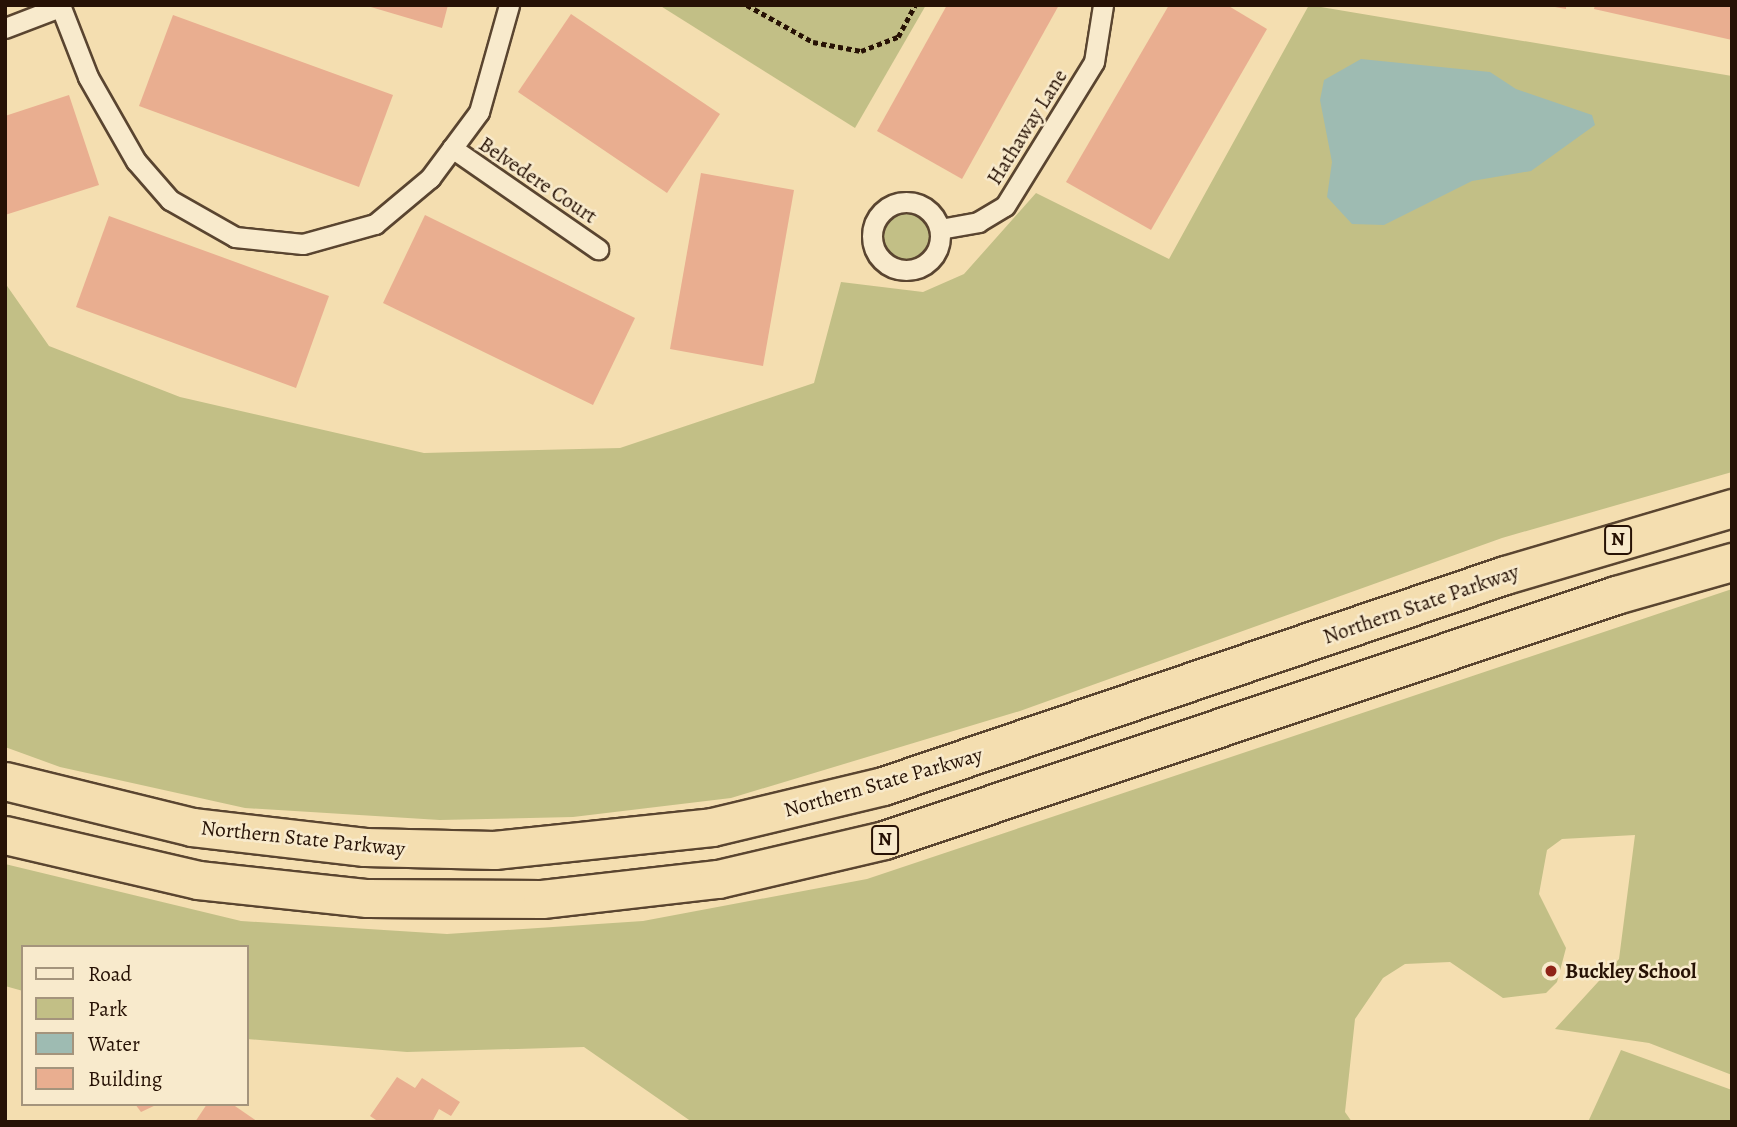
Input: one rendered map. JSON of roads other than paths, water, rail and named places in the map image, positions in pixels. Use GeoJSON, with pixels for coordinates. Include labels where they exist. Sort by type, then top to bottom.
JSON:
{"type":"FeatureCollection","features":[{"type":"Feature","properties":{"kind":"highway","name":"Northern State Parkway"},"geometry":{"type":"LineString","coordinates":[[5,781],[171,823],[320,844],[495,850],[690,831],[883,786],[1505,575],[1732,508]]}},
{"type":"Feature","properties":{"kind":"highway","name":"N"},"geometry":{"type":"LineString","coordinates":[[5,835],[198,880],[367,898],[542,899],[718,879],[884,841],[1616,595],[1732,562]]}},
{"type":"Feature","properties":{"kind":"street"},"geometry":{"type":"LineString","coordinates":[[5,27],[60,6],[88,77],[136,160],[170,200],[234,237],[303,244],[376,224],[430,178],[480,112],[509,5]]}},
{"type":"Feature","properties":{"kind":"street","name":"Hathaway Lane"},"geometry":{"type":"LineString","coordinates":[[940,229],[978,222],[1005,206],[1094,62],[1103,5]]}},
{"type":"Feature","properties":{"kind":"street","name":"Belvedere Court"},"geometry":{"type":"LineString","coordinates":[[452,148],[598,249]]}},
{"type":"Feature","properties":{"kind":"water"},"geometry":{"type":"Polygon","coordinates":[[[1361,59],[1490,72],[1516,89],[1592,115],[1595,125],[1531,171],[1472,181],[1384,225],[1352,224],[1327,197],[1332,162],[1320,100],[1324,80],[1361,59]]]}},
{"type":"Feature","properties":{"kind":"place","name":"Buckley School"},"geometry":{"type":"Point","coordinates":[1551,971]}}]}
